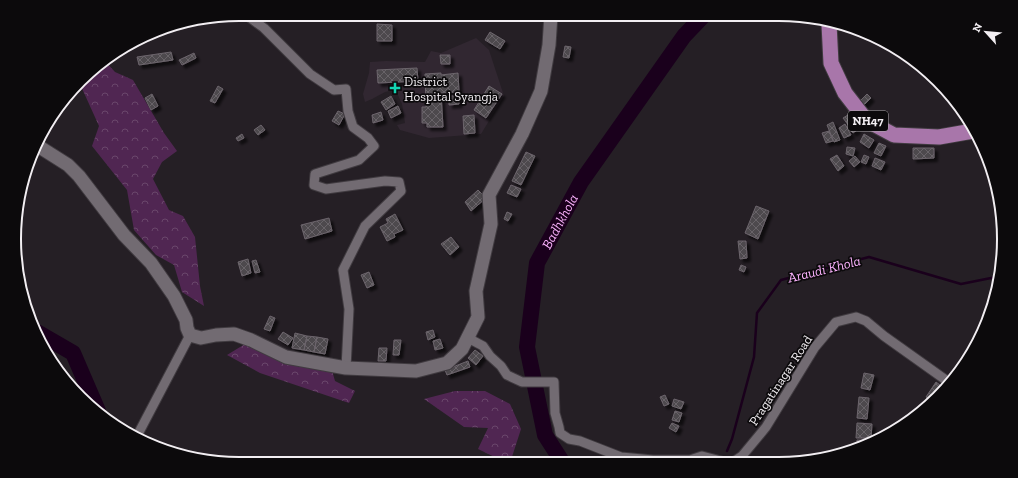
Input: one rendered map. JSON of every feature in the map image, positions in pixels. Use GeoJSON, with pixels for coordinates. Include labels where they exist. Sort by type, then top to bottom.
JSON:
{"type":"FeatureCollection","features":[{"type":"Feature","properties":{"kind":"highway","name":"NH47"},"geometry":{"type":"LineString","coordinates":[[829,27],[831,63],[845,93],[866,120],[894,135],[939,137],[969,132]]}},
{"type":"Feature","properties":{"kind":"main road"},"geometry":{"type":"LineString","coordinates":[[41,148],[68,165],[79,176],[124,235],[151,263],[174,296],[186,320],[189,338],[234,334],[251,340],[286,357],[346,368],[416,371],[447,363],[462,349],[478,317],[476,291],[491,224],[489,195],[522,134],[541,91],[549,45],[551,21]]}},
{"type":"Feature","properties":{"kind":"street"},"geometry":{"type":"LineString","coordinates":[[254,21],[264,28],[310,74],[334,90],[346,89],[348,111],[352,126],[368,138],[374,146],[359,160],[315,174],[314,185],[326,188],[385,181],[399,182],[401,192],[365,226],[343,270],[348,309],[346,368]]}},
{"type":"Feature","properties":{"kind":"street","name":"Pragatinagar Road"},"geometry":{"type":"LineString","coordinates":[[740,457],[766,426],[814,348],[836,322],[856,317],[866,321],[884,336],[946,380]]}},
{"type":"Feature","properties":{"kind":"street"},"geometry":{"type":"LineString","coordinates":[[139,433],[189,338]]}},
{"type":"Feature","properties":{"kind":"street"},"geometry":{"type":"LineString","coordinates":[[468,338],[483,346],[507,375],[522,382],[554,382],[555,413],[560,433],[568,439],[580,441],[621,457]]}},
{"type":"Feature","properties":{"kind":"shaded area","name":"District Hospital Syangja"},"geometry":{"type":"Polygon","coordinates":[[[476,38],[489,50],[504,96],[481,134],[429,138],[400,130],[397,125],[405,123],[402,104],[394,90],[385,92],[365,102],[363,94],[369,73],[370,62],[425,62],[431,51],[441,53],[476,38]],[[417,68],[377,70],[418,81],[417,68]],[[458,73],[441,75],[426,107],[422,108],[422,123],[427,123],[427,127],[442,127],[441,93],[459,92],[458,73]],[[489,87],[474,111],[486,118],[502,95],[489,87]],[[473,115],[463,116],[464,133],[475,133],[473,115]]]}},
{"type":"Feature","properties":{"kind":"green space"},"geometry":{"type":"Polygon","coordinates":[[[108,65],[115,72],[133,80],[164,133],[177,151],[162,162],[153,179],[169,210],[183,216],[195,237],[200,286],[204,306],[182,292],[174,265],[156,255],[134,230],[127,190],[92,146],[99,126],[82,88],[108,65]]]}},
{"type":"Feature","properties":{"kind":"green space"},"geometry":{"type":"Polygon","coordinates":[[[245,344],[331,367],[335,381],[355,391],[349,403],[260,373],[227,355],[245,344]]]}},
{"type":"Feature","properties":{"kind":"green space"},"geometry":{"type":"Polygon","coordinates":[[[455,391],[485,391],[510,404],[521,429],[512,457],[495,457],[478,449],[488,428],[464,427],[424,399],[455,391]]]}},
{"type":"Feature","properties":{"kind":"building"},"geometry":{"type":"Polygon","coordinates":[[[377,24],[392,25],[392,41],[377,41],[377,24]]]}},
{"type":"Feature","properties":{"kind":"building"},"geometry":{"type":"Polygon","coordinates":[[[490,32],[505,41],[500,49],[485,40],[490,32]]]}},
{"type":"Feature","properties":{"kind":"building"},"geometry":{"type":"Polygon","coordinates":[[[565,46],[571,47],[569,58],[563,57],[565,46]]]}},
{"type":"Feature","properties":{"kind":"building"},"geometry":{"type":"Polygon","coordinates":[[[171,52],[173,60],[139,65],[137,57],[171,52]]]}},
{"type":"Feature","properties":{"kind":"building"},"geometry":{"type":"Polygon","coordinates":[[[194,53],[196,58],[182,65],[179,60],[194,53]]]}},
{"type":"Feature","properties":{"kind":"building"},"geometry":{"type":"Polygon","coordinates":[[[440,55],[450,55],[450,64],[441,64],[440,55]]]}},
{"type":"Feature","properties":{"kind":"building"},"geometry":{"type":"Polygon","coordinates":[[[417,68],[418,81],[378,83],[377,70],[417,68]]]}},
{"type":"Feature","properties":{"kind":"building"},"geometry":{"type":"Polygon","coordinates":[[[441,73],[441,75],[458,73],[459,92],[441,93],[443,127],[427,127],[427,123],[422,123],[422,107],[426,107],[425,74],[441,73]]]}},
{"type":"Feature","properties":{"kind":"building"},"geometry":{"type":"Polygon","coordinates":[[[218,86],[223,89],[215,103],[210,101],[218,86]]]}},
{"type":"Feature","properties":{"kind":"building"},"geometry":{"type":"Polygon","coordinates":[[[489,86],[502,94],[486,118],[474,110],[489,86]]]}},
{"type":"Feature","properties":{"kind":"building"},"geometry":{"type":"Polygon","coordinates":[[[152,94],[158,106],[151,110],[145,98],[152,94]]]}},
{"type":"Feature","properties":{"kind":"building"},"geometry":{"type":"Polygon","coordinates":[[[867,94],[871,98],[863,106],[859,102],[867,94]]]}},
{"type":"Feature","properties":{"kind":"building"},"geometry":{"type":"Polygon","coordinates":[[[391,96],[395,104],[386,110],[381,102],[391,96]]]}},
{"type":"Feature","properties":{"kind":"building"},"geometry":{"type":"Polygon","coordinates":[[[449,96],[458,96],[459,104],[449,105],[449,96]]]}},
{"type":"Feature","properties":{"kind":"building"},"geometry":{"type":"Polygon","coordinates":[[[398,106],[401,113],[391,118],[388,111],[398,106]]]}},
{"type":"Feature","properties":{"kind":"building"},"geometry":{"type":"Polygon","coordinates":[[[338,111],[345,114],[339,125],[332,121],[338,111]]]}},
{"type":"Feature","properties":{"kind":"building"},"geometry":{"type":"Polygon","coordinates":[[[381,112],[383,120],[373,123],[372,115],[381,112]]]}},
{"type":"Feature","properties":{"kind":"building"},"geometry":{"type":"Polygon","coordinates":[[[474,115],[475,133],[464,134],[463,116],[474,115]]]}},
{"type":"Feature","properties":{"kind":"building"},"geometry":{"type":"Polygon","coordinates":[[[848,115],[853,122],[849,126],[843,118],[848,115]]]}},
{"type":"Feature","properties":{"kind":"building"},"geometry":{"type":"Polygon","coordinates":[[[833,122],[840,140],[834,142],[827,125],[833,122]]]}},
{"type":"Feature","properties":{"kind":"building"},"geometry":{"type":"Polygon","coordinates":[[[845,124],[851,135],[844,138],[839,128],[845,124]]]}},
{"type":"Feature","properties":{"kind":"building"},"geometry":{"type":"Polygon","coordinates":[[[854,124],[858,129],[853,133],[849,128],[854,124]]]}},
{"type":"Feature","properties":{"kind":"building"},"geometry":{"type":"Polygon","coordinates":[[[261,125],[265,130],[258,135],[254,130],[261,125]]]}},
{"type":"Feature","properties":{"kind":"building"},"geometry":{"type":"Polygon","coordinates":[[[829,131],[833,141],[826,143],[822,133],[829,131]]]}},
{"type":"Feature","properties":{"kind":"building"},"geometry":{"type":"Polygon","coordinates":[[[242,134],[244,138],[238,141],[236,138],[242,134]]]}},
{"type":"Feature","properties":{"kind":"building"},"geometry":{"type":"Polygon","coordinates":[[[864,134],[874,140],[869,148],[860,142],[864,134]]]}},
{"type":"Feature","properties":{"kind":"building"},"geometry":{"type":"Polygon","coordinates":[[[879,143],[886,146],[881,156],[874,153],[879,143]]]}},
{"type":"Feature","properties":{"kind":"building"},"geometry":{"type":"Polygon","coordinates":[[[847,147],[855,148],[853,156],[846,154],[847,147]]]}},
{"type":"Feature","properties":{"kind":"building"},"geometry":{"type":"Polygon","coordinates":[[[913,148],[934,148],[934,158],[913,159],[913,148]]]}},
{"type":"Feature","properties":{"kind":"building"},"geometry":{"type":"Polygon","coordinates":[[[526,152],[535,156],[521,185],[512,181],[526,152]]]}},
{"type":"Feature","properties":{"kind":"building"},"geometry":{"type":"Polygon","coordinates":[[[837,155],[844,166],[838,171],[830,159],[837,155]]]}},
{"type":"Feature","properties":{"kind":"building"},"geometry":{"type":"Polygon","coordinates":[[[864,155],[869,157],[866,164],[861,162],[864,155]]]}},
{"type":"Feature","properties":{"kind":"building"},"geometry":{"type":"Polygon","coordinates":[[[855,156],[860,162],[854,167],[849,161],[855,156]]]}},
{"type":"Feature","properties":{"kind":"building"},"geometry":{"type":"Polygon","coordinates":[[[875,158],[885,162],[881,170],[872,166],[875,158]]]}},
{"type":"Feature","properties":{"kind":"building"},"geometry":{"type":"Polygon","coordinates":[[[511,185],[521,189],[517,197],[507,193],[511,185]]]}},
{"type":"Feature","properties":{"kind":"building"},"geometry":{"type":"Polygon","coordinates":[[[478,190],[486,198],[471,211],[465,202],[478,190]]]}},
{"type":"Feature","properties":{"kind":"building"},"geometry":{"type":"Polygon","coordinates":[[[756,206],[769,211],[758,239],[745,233],[756,206]]]}},
{"type":"Feature","properties":{"kind":"building"},"geometry":{"type":"Polygon","coordinates":[[[507,212],[512,214],[508,221],[504,219],[507,212]]]}},
{"type":"Feature","properties":{"kind":"building"},"geometry":{"type":"Polygon","coordinates":[[[395,214],[403,230],[394,234],[395,237],[387,241],[380,227],[388,223],[386,219],[395,214]]]}},
{"type":"Feature","properties":{"kind":"building"},"geometry":{"type":"Polygon","coordinates":[[[329,218],[332,231],[305,239],[301,225],[329,218]]]}},
{"type":"Feature","properties":{"kind":"building"},"geometry":{"type":"Polygon","coordinates":[[[451,237],[459,247],[450,255],[441,244],[451,237]]]}},
{"type":"Feature","properties":{"kind":"building"},"geometry":{"type":"Polygon","coordinates":[[[738,241],[746,241],[747,258],[740,259],[738,241]]]}},
{"type":"Feature","properties":{"kind":"building"},"geometry":{"type":"Polygon","coordinates":[[[248,259],[251,273],[242,276],[238,262],[248,259]]]}},
{"type":"Feature","properties":{"kind":"building"},"geometry":{"type":"Polygon","coordinates":[[[256,260],[260,272],[255,273],[252,261],[256,260]]]}},
{"type":"Feature","properties":{"kind":"building"},"geometry":{"type":"Polygon","coordinates":[[[741,265],[746,267],[744,272],[739,270],[741,265]]]}},
{"type":"Feature","properties":{"kind":"building"},"geometry":{"type":"Polygon","coordinates":[[[369,272],[374,285],[367,288],[361,275],[369,272]]]}},
{"type":"Feature","properties":{"kind":"building"},"geometry":{"type":"Polygon","coordinates":[[[270,316],[275,318],[270,331],[264,329],[270,316]]]}},
{"type":"Feature","properties":{"kind":"building"},"geometry":{"type":"Polygon","coordinates":[[[433,330],[435,337],[428,340],[426,332],[433,330]]]}},
{"type":"Feature","properties":{"kind":"building"},"geometry":{"type":"Polygon","coordinates":[[[283,332],[293,338],[288,345],[278,339],[283,332]]]}},
{"type":"Feature","properties":{"kind":"building"},"geometry":{"type":"Polygon","coordinates":[[[295,333],[307,336],[304,350],[292,348],[295,333]]]}},
{"type":"Feature","properties":{"kind":"building"},"geometry":{"type":"Polygon","coordinates":[[[307,336],[317,337],[314,352],[304,350],[307,336]]]}},
{"type":"Feature","properties":{"kind":"building"},"geometry":{"type":"Polygon","coordinates":[[[317,337],[328,339],[325,354],[314,352],[317,337]]]}},
{"type":"Feature","properties":{"kind":"building"},"geometry":{"type":"Polygon","coordinates":[[[440,339],[443,348],[435,350],[433,341],[440,339]]]}},
{"type":"Feature","properties":{"kind":"building"},"geometry":{"type":"Polygon","coordinates":[[[394,340],[401,340],[399,355],[393,355],[394,340]]]}},
{"type":"Feature","properties":{"kind":"building"},"geometry":{"type":"Polygon","coordinates":[[[379,348],[387,348],[386,361],[378,361],[379,348]]]}},
{"type":"Feature","properties":{"kind":"building"},"geometry":{"type":"Polygon","coordinates":[[[475,350],[483,356],[476,365],[468,358],[475,350]]]}},
{"type":"Feature","properties":{"kind":"building"},"geometry":{"type":"Polygon","coordinates":[[[468,361],[470,367],[447,375],[445,370],[468,361]]]}},
{"type":"Feature","properties":{"kind":"building"},"geometry":{"type":"Polygon","coordinates":[[[864,373],[874,375],[870,390],[861,388],[864,373]]]}},
{"type":"Feature","properties":{"kind":"building"},"geometry":{"type":"Polygon","coordinates":[[[936,382],[941,385],[928,398],[926,397],[936,382]]]}},
{"type":"Feature","properties":{"kind":"building"},"geometry":{"type":"Polygon","coordinates":[[[665,395],[669,404],[664,406],[660,397],[665,395]]]}},
{"type":"Feature","properties":{"kind":"building"},"geometry":{"type":"Polygon","coordinates":[[[859,397],[869,398],[867,419],[857,418],[859,397]]]}},
{"type":"Feature","properties":{"kind":"building"},"geometry":{"type":"Polygon","coordinates":[[[674,399],[684,402],[681,409],[672,406],[674,399]]]}},
{"type":"Feature","properties":{"kind":"building"},"geometry":{"type":"Polygon","coordinates":[[[675,411],[682,413],[679,422],[672,420],[675,411]]]}},
{"type":"Feature","properties":{"kind":"building"},"geometry":{"type":"Polygon","coordinates":[[[672,423],[679,426],[676,432],[669,428],[672,423]]]}},
{"type":"Feature","properties":{"kind":"building"},"geometry":{"type":"Polygon","coordinates":[[[857,423],[872,424],[871,436],[856,438],[857,423]]]}},
{"type":"Feature","properties":{"kind":"waterway","name":"Badhkhola"},"geometry":{"type":"LineString","coordinates":[[559,457],[545,435],[527,347],[537,263],[581,182],[684,36],[698,21]]}},
{"type":"Feature","properties":{"kind":"waterway","name":"Araudi Khola"},"geometry":{"type":"LineString","coordinates":[[727,451],[732,439],[754,357],[757,313],[781,280],[869,257],[961,284],[994,277]]}},
{"type":"Feature","properties":{"kind":"waterway"},"geometry":{"type":"LineString","coordinates":[[43,336],[73,353],[94,402]]}},
{"type":"Feature","properties":{"kind":"place","name":"District Hospital Syangja"},"geometry":{"type":"Point","coordinates":[395,88]}}]}
